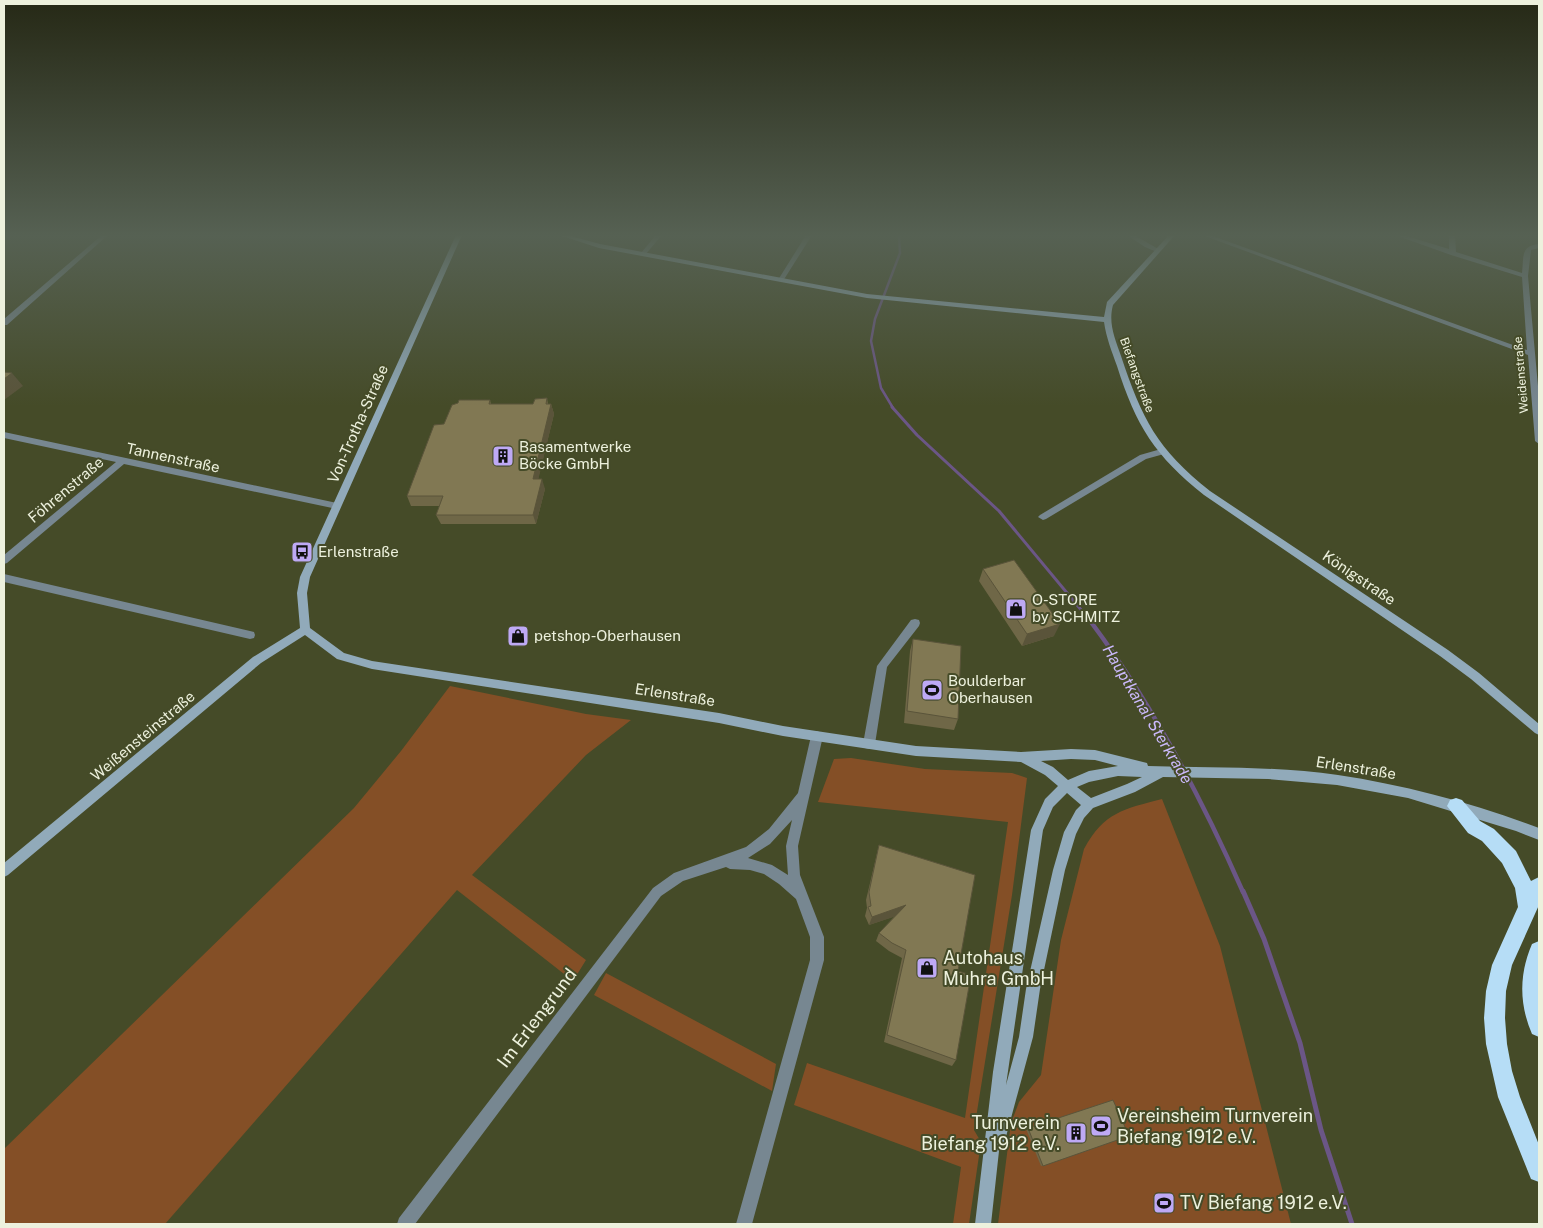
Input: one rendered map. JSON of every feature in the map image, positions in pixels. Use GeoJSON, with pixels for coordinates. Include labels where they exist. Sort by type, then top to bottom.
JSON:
{"type":"FeatureCollection","features":[{"type":"Feature","properties":{"kind":"highway"},"geometry":{"type":"LineString","coordinates":[[1456,806],[1474,827],[1488,836],[1509,857],[1524,886],[1528,909]]}},
{"type":"Feature","properties":{"kind":"highway"},"geometry":{"type":"LineString","coordinates":[[1539,886],[1502,966],[1497,983],[1495,1021],[1500,1059],[1508,1091],[1539,1171]]}},
{"type":"Feature","properties":{"kind":"highway"},"geometry":{"type":"LineString","coordinates":[[1539,951],[1531,974],[1531,1000],[1539,1027]]}},
{"type":"Feature","properties":{"kind":"main road","name":"Von-Trotha-Straße"},"geometry":{"type":"LineString","coordinates":[[305,630],[302,602],[304,584],[433,292]]}},
{"type":"Feature","properties":{"kind":"main road"},"geometry":{"type":"LineString","coordinates":[[847,292],[888,299],[1107,320]]}},
{"type":"Feature","properties":{"kind":"main road","name":"Biefangstraße"},"geometry":{"type":"LineString","coordinates":[[1120,292],[1110,304],[1107,320],[1136,409],[1148,433],[1161,452]]}},
{"type":"Feature","properties":{"kind":"main road","name":"Königstraße"},"geometry":{"type":"LineString","coordinates":[[1161,452],[1176,468],[1207,493],[1476,676],[1539,730]]}},
{"type":"Feature","properties":{"kind":"main road","name":"Erlenstraße"},"geometry":{"type":"LineString","coordinates":[[305,630],[341,656],[372,665],[932,753],[1021,757],[1071,754],[1095,755],[1161,773]]}},
{"type":"Feature","properties":{"kind":"main road","name":"Weißensteinstraße"},"geometry":{"type":"LineString","coordinates":[[4,871],[257,660],[305,630]]}},
{"type":"Feature","properties":{"kind":"main road","name":"Erlenstraße"},"geometry":{"type":"LineString","coordinates":[[1021,757],[1034,761],[1068,785],[1089,804],[1131,788],[1161,773]]}},
{"type":"Feature","properties":{"kind":"main road","name":"Erlenstraße"},"geometry":{"type":"LineString","coordinates":[[1068,785],[1089,776],[1118,771],[1316,776],[1376,786],[1456,806],[1539,834]]}},
{"type":"Feature","properties":{"kind":"main road"},"geometry":{"type":"LineString","coordinates":[[984,1224],[1000,1072],[1037,830],[1042,812],[1050,800],[1068,785]]}},
{"type":"Feature","properties":{"kind":"main road"},"geometry":{"type":"LineString","coordinates":[[991,1167],[1026,1037],[1033,989],[1059,870],[1070,832],[1080,814],[1089,804]]}},
{"type":"Feature","properties":{"kind":"street"},"geometry":{"type":"LineString","coordinates":[[4,323],[39,292]]}},
{"type":"Feature","properties":{"kind":"street"},"geometry":{"type":"LineString","coordinates":[[1364,292],[1530,353]]}},
{"type":"Feature","properties":{"kind":"street","name":"Weidenstraße"},"geometry":{"type":"LineString","coordinates":[[1526,292],[1539,441]]}},
{"type":"Feature","properties":{"kind":"street","name":"Tannenstraße"},"geometry":{"type":"LineString","coordinates":[[4,435],[337,506]]}},
{"type":"Feature","properties":{"kind":"street"},"geometry":{"type":"LineString","coordinates":[[1043,517],[1143,457],[1161,452]]}},
{"type":"Feature","properties":{"kind":"street","name":"Föhrenstraße"},"geometry":{"type":"LineString","coordinates":[[4,560],[122,461]]}},
{"type":"Feature","properties":{"kind":"street"},"geometry":{"type":"LineString","coordinates":[[4,578],[250,635]]}},
{"type":"Feature","properties":{"kind":"street"},"geometry":{"type":"LineString","coordinates":[[869,744],[882,666],[915,624]]}},
{"type":"Feature","properties":{"kind":"street","name":"Im Erlengrund"},"geometry":{"type":"LineString","coordinates":[[744,1224],[816,969],[817,937],[794,875],[792,846],[817,736]]}},
{"type":"Feature","properties":{"kind":"street","name":"Im Erlengrund"},"geometry":{"type":"LineString","coordinates":[[405,1224],[656,892],[664,884],[683,873],[738,857],[764,842],[803,796]]}},
{"type":"Feature","properties":{"kind":"street","name":"Im Erlengrund"},"geometry":{"type":"LineString","coordinates":[[721,863],[741,862],[768,869],[790,884],[802,898]]}},
{"type":"Feature","properties":{"kind":"shaded area"},"geometry":{"type":"Polygon","coordinates":[[[450,686],[586,714],[631,720],[586,755],[472,875],[586,960],[573,981],[457,890],[165,1224],[4,1224],[4,1149],[354,808],[401,751],[450,686]]]}},
{"type":"Feature","properties":{"kind":"shaded area"},"geometry":{"type":"Polygon","coordinates":[[[851,758],[925,769],[1012,773],[1027,778],[1012,895],[974,1130],[981,1142],[969,1224],[953,1224],[961,1167],[794,1105],[807,1063],[965,1118],[1008,822],[818,802],[834,759],[851,758]]]}},
{"type":"Feature","properties":{"kind":"shaded area"},"geometry":{"type":"Polygon","coordinates":[[[1162,799],[1220,946],[1291,1224],[998,1224],[1011,1123],[1019,1102],[1041,1075],[1061,940],[1084,849],[1099,827],[1116,814],[1126,809],[1162,799]]]}},
{"type":"Feature","properties":{"kind":"shaded area"},"geometry":{"type":"Polygon","coordinates":[[[606,973],[776,1064],[772,1091],[594,995],[606,973]]]}},
{"type":"Feature","properties":{"kind":"building"},"geometry":{"type":"Polygon","coordinates":[[[4,372],[12,373],[4,379],[4,372]]]}},
{"type":"Feature","properties":{"kind":"building","name":"Basamentwerke Böcke GmbH"},"geometry":{"type":"Polygon","coordinates":[[[547,398],[546,404],[551,404],[533,479],[542,479],[533,515],[436,515],[443,496],[407,496],[434,425],[444,424],[452,405],[458,403],[459,400],[490,400],[489,404],[533,404],[535,399],[547,398]]]}},
{"type":"Feature","properties":{"kind":"building"},"geometry":{"type":"Polygon","coordinates":[[[1014,560],[1060,624],[1027,634],[983,569],[1014,560]]]}},
{"type":"Feature","properties":{"kind":"building","name":"Boulderbar Oberhausen"},"geometry":{"type":"Polygon","coordinates":[[[913,639],[961,646],[958,719],[907,711],[913,639]]]}},
{"type":"Feature","properties":{"kind":"building","name":"Autohaus Muhra GmbH"},"geometry":{"type":"Polygon","coordinates":[[[879,845],[975,875],[958,971],[971,975],[956,1060],[887,1035],[906,950],[892,943],[879,933],[906,905],[872,917],[868,907],[871,906],[869,892],[879,845]]]}},
{"type":"Feature","properties":{"kind":"building","name":"Turnverein Biefang 1912 e.V."},"geometry":{"type":"Polygon","coordinates":[[[1113,1100],[1129,1136],[1043,1166],[1028,1128],[1113,1100]]]}},
{"type":"Feature","properties":{"kind":"waterway","name":"Hauptkanal Sterkrade"},"geometry":{"type":"LineString","coordinates":[[885,292],[875,319],[871,341],[881,388],[893,408]]}},
{"type":"Feature","properties":{"kind":"waterway","name":"Hauptkanal Sterkrade"},"geometry":{"type":"LineString","coordinates":[[892,407],[917,435],[999,511],[1092,623]]}},
{"type":"Feature","properties":{"kind":"waterway","name":"Hauptkanal Sterkrade"},"geometry":{"type":"LineString","coordinates":[[1091,622],[1156,719],[1211,822],[1243,892]]}},
{"type":"Feature","properties":{"kind":"waterway","name":"Hauptkanal Sterkrade"},"geometry":{"type":"LineString","coordinates":[[1243,891],[1264,939],[1300,1043],[1321,1130],[1352,1224]]}},
{"type":"Feature","properties":{"kind":"place","name":"Basamentwerke Böcke GmbH"},"geometry":{"type":"Point","coordinates":[503,456]}},
{"type":"Feature","properties":{"kind":"place","name":"Erlenstraße"},"geometry":{"type":"Point","coordinates":[302,552]}},
{"type":"Feature","properties":{"kind":"place","name":"O-STORE by SCHMITZ"},"geometry":{"type":"Point","coordinates":[1016,609]}},
{"type":"Feature","properties":{"kind":"place","name":"petshop-Oberhausen"},"geometry":{"type":"Point","coordinates":[518,636]}},
{"type":"Feature","properties":{"kind":"place","name":"Boulderbar Oberhausen"},"geometry":{"type":"Point","coordinates":[932,690]}},
{"type":"Feature","properties":{"kind":"place","name":"Autohaus Muhra GmbH"},"geometry":{"type":"Point","coordinates":[927,968]}},
{"type":"Feature","properties":{"kind":"place","name":"Vereinsheim Turnverein Biefang 1912 e.V."},"geometry":{"type":"Point","coordinates":[1101,1126]}},
{"type":"Feature","properties":{"kind":"place","name":"Turnverein Biefang 1912 e.V."},"geometry":{"type":"Point","coordinates":[1076,1133]}},
{"type":"Feature","properties":{"kind":"place","name":"TV Biefang 1912 e.V."},"geometry":{"type":"Point","coordinates":[1164,1203]}}]}
